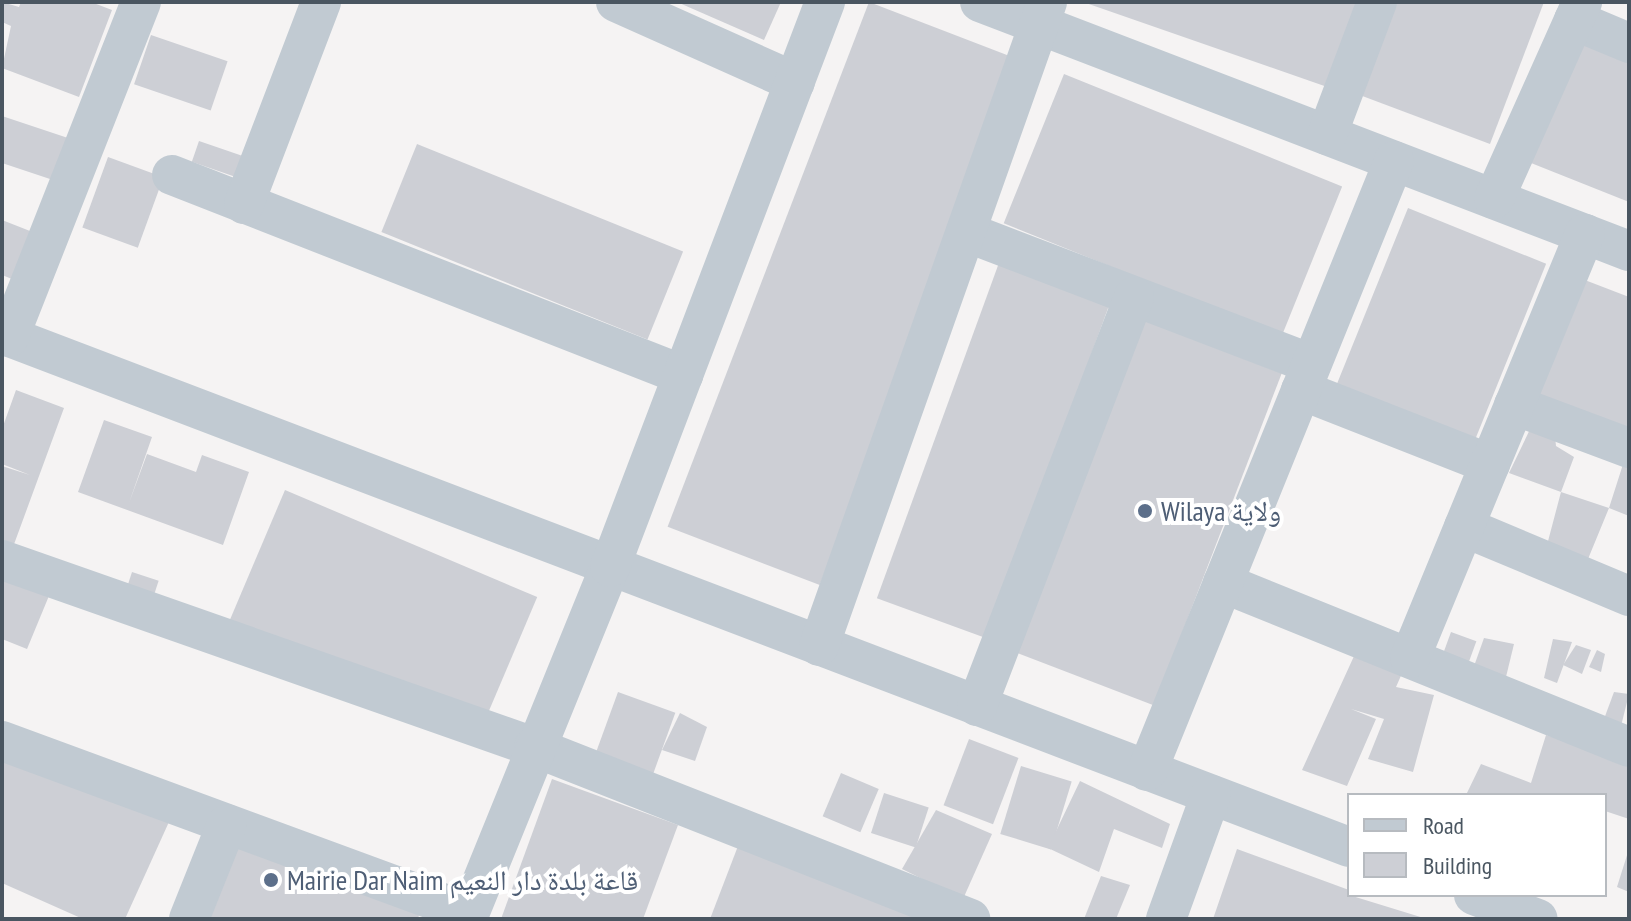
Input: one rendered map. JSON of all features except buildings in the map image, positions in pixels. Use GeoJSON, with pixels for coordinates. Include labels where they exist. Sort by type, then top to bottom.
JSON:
{"type":"FeatureCollection","features":[{"type":"Feature","properties":{"kind":"street"},"geometry":{"type":"LineString","coordinates":[[141,2],[6,336],[1347,846]]}},
{"type":"Feature","properties":{"kind":"street"},"geometry":{"type":"LineString","coordinates":[[244,204],[321,2]]}},
{"type":"Feature","properties":{"kind":"street"},"geometry":{"type":"LineString","coordinates":[[616,2],[795,82]]}},
{"type":"Feature","properties":{"kind":"street"},"geometry":{"type":"LineString","coordinates":[[2,741],[468,916],[534,747],[610,567],[825,2]]}},
{"type":"Feature","properties":{"kind":"street"},"geometry":{"type":"LineString","coordinates":[[980,2],[1043,13],[1327,135],[1629,251]]}},
{"type":"Feature","properties":{"kind":"street"},"geometry":{"type":"LineString","coordinates":[[1327,135],[1377,2]]}},
{"type":"Feature","properties":{"kind":"street"},"geometry":{"type":"LineString","coordinates":[[1494,199],[1578,11],[1629,43]]}},
{"type":"Feature","properties":{"kind":"street"},"geometry":{"type":"LineString","coordinates":[[819,646],[1043,13]]}},
{"type":"Feature","properties":{"kind":"street"},"geometry":{"type":"LineString","coordinates":[[1147,771],[1394,161]]}},
{"type":"Feature","properties":{"kind":"street"},"geometry":{"type":"LineString","coordinates":[[172,175],[683,375]]}},
{"type":"Feature","properties":{"kind":"street"},"geometry":{"type":"LineString","coordinates":[[966,232],[1134,297],[1490,464]]}},
{"type":"Feature","properties":{"kind":"street"},"geometry":{"type":"LineString","coordinates":[[1410,658],[1585,234]]}},
{"type":"Feature","properties":{"kind":"street"},"geometry":{"type":"LineString","coordinates":[[977,706],[1134,297]]}},
{"type":"Feature","properties":{"kind":"street"},"geometry":{"type":"LineString","coordinates":[[1514,405],[1629,448]]}},
{"type":"Feature","properties":{"kind":"street"},"geometry":{"type":"LineString","coordinates":[[1464,527],[1629,596]]}},
{"type":"Feature","properties":{"kind":"street"},"geometry":{"type":"LineString","coordinates":[[2,560],[534,747],[970,919]]}},
{"type":"Feature","properties":{"kind":"street"},"geometry":{"type":"LineString","coordinates":[[1223,583],[1629,747]]}},
{"type":"Feature","properties":{"kind":"street"},"geometry":{"type":"LineString","coordinates":[[1166,919],[1211,795]]}},
{"type":"Feature","properties":{"kind":"street"},"geometry":{"type":"LineString","coordinates":[[189,919],[227,824]]}},
{"type":"Feature","properties":{"kind":"street"},"geometry":{"type":"LineString","coordinates":[[1479,897],[1538,919]]}},
{"type":"Feature","properties":{"kind":"place","name":"Wilaya ولاية"},"geometry":{"type":"Point","coordinates":[1145,511]}},
{"type":"Feature","properties":{"kind":"place","name":"Mairie Dar Naim قاعة بلدة دار النعيم"},"geometry":{"type":"Point","coordinates":[271,880]}}]}
